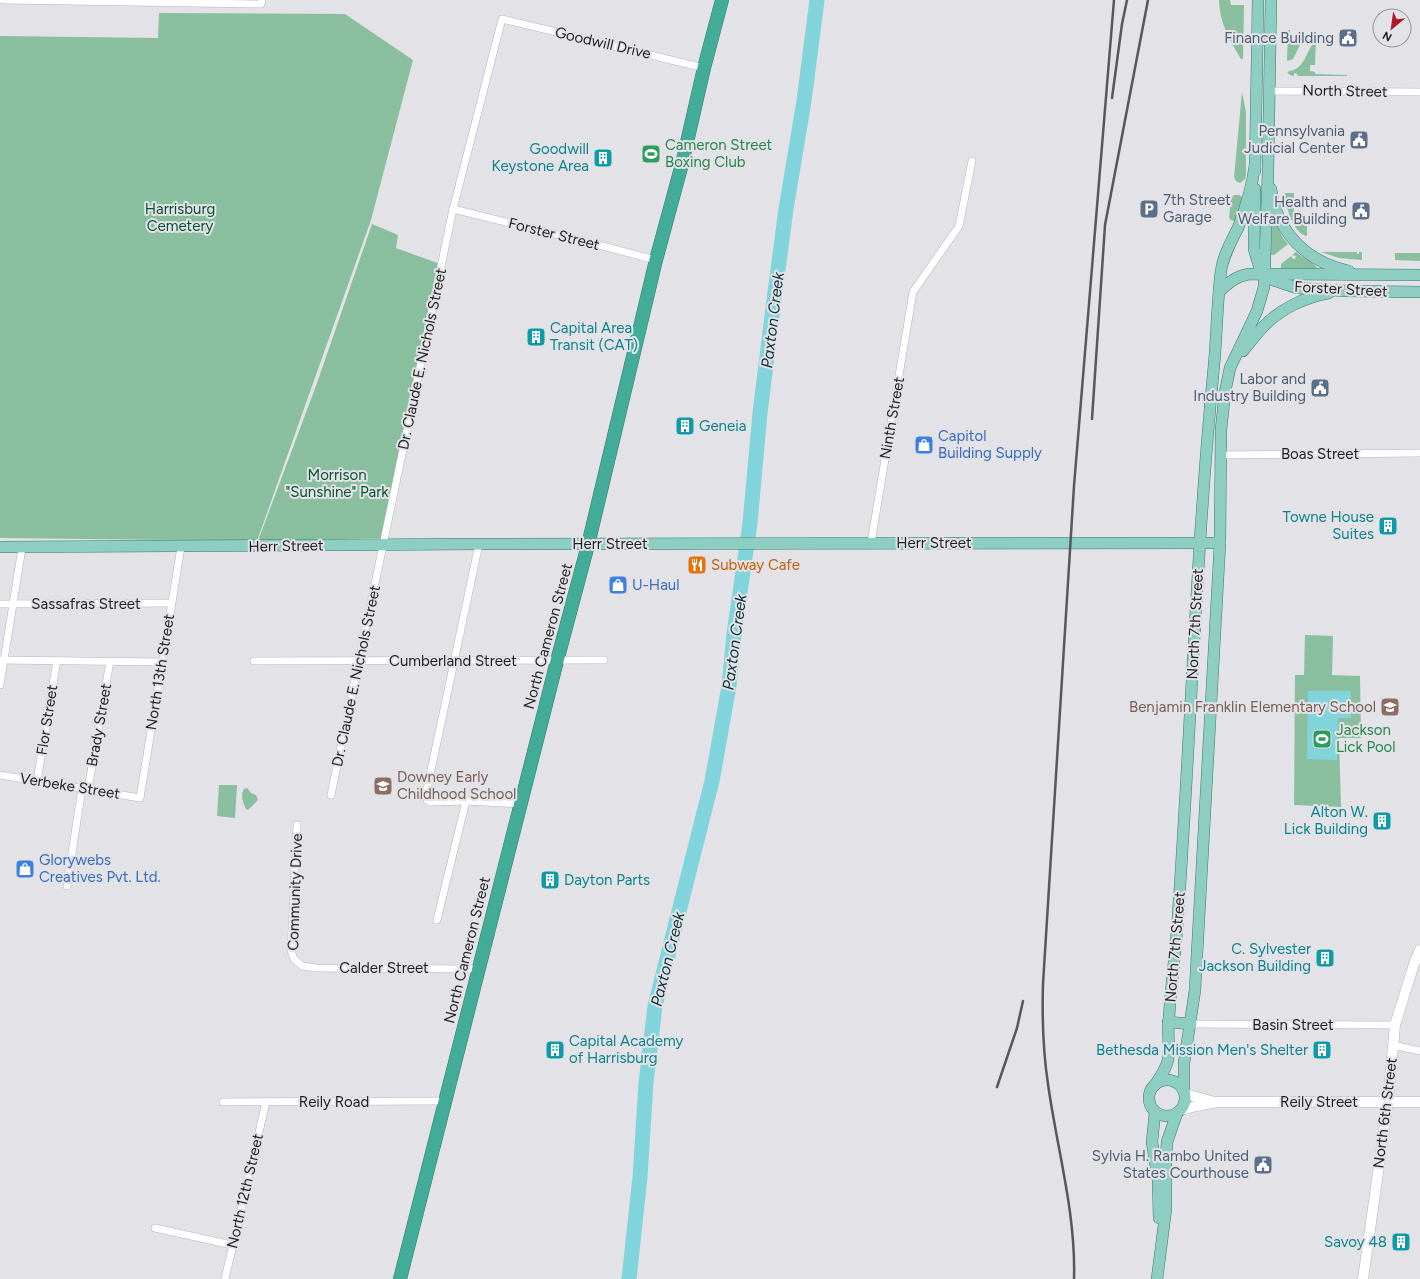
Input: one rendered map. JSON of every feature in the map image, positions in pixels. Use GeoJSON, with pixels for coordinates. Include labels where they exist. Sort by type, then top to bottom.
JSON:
{"type":"FeatureCollection","features":[{"type":"Feature","properties":{"kind":"highway","name":"North Cameron Street"},"geometry":{"type":"LineString","coordinates":[[400,1279],[478,968],[588,545],[656,260],[682,164],[704,68],[722,0]]}},
{"type":"Feature","properties":{"kind":"main road"},"geometry":{"type":"LineString","coordinates":[[1258,0],[1254,250],[1258,265],[1265,274]]}},
{"type":"Feature","properties":{"kind":"main road"},"geometry":{"type":"LineString","coordinates":[[1271,0],[1268,171],[1271,193],[1279,217],[1285,229],[1297,244],[1310,255],[1330,265],[1361,274]]}},
{"type":"Feature","properties":{"kind":"main road","name":"North 7th Street"},"geometry":{"type":"LineString","coordinates":[[1160,1249],[1158,1181],[1152,1142],[1155,1112],[1149,1100],[1149,1095],[1168,1061],[1168,1022],[1177,937],[1200,543],[1219,292],[1222,263],[1248,201],[1255,165]]}},
{"type":"Feature","properties":{"kind":"main road","name":"North 7th Street"},"geometry":{"type":"LineString","coordinates":[[1157,1279],[1166,1209],[1166,1157],[1168,1142],[1179,1112],[1184,1105],[1184,1063],[1195,990],[1220,543],[1220,454],[1223,407],[1227,380],[1234,357],[1258,311],[1262,299],[1265,274],[1268,171]]}},
{"type":"Feature","properties":{"kind":"main road","name":"Forster Street"},"geometry":{"type":"LineString","coordinates":[[1219,292],[1227,284],[1241,275],[1249,274],[1420,275]]}},
{"type":"Feature","properties":{"kind":"main road","name":"Forster Street"},"geometry":{"type":"LineString","coordinates":[[1265,274],[1273,280],[1293,287],[1346,291],[1420,292]]}},
{"type":"Feature","properties":{"kind":"main road"},"geometry":{"type":"LineString","coordinates":[[1227,380],[1239,356],[1263,326],[1274,316],[1286,308],[1309,298],[1322,294],[1346,291]]}},
{"type":"Feature","properties":{"kind":"main road","name":"Herr Street"},"geometry":{"type":"LineString","coordinates":[[0,547],[479,544],[1220,543]]}},
{"type":"Feature","properties":{"kind":"main road","name":"North 6th Street"},"geometry":{"type":"LineString","coordinates":[[1363,1279],[1388,1102],[1395,1025],[1417,964],[1420,950]]}},
{"type":"Feature","properties":{"kind":"main road"},"geometry":{"type":"LineString","coordinates":[[1168,1022],[1191,1024]]}},
{"type":"Feature","properties":{"kind":"main road"},"geometry":{"type":"LineString","coordinates":[[1155,1085],[1166,1080],[1171,1081],[1181,1087],[1184,1093]]}},
{"type":"Feature","properties":{"kind":"main road","name":"Reily Street"},"geometry":{"type":"LineString","coordinates":[[1184,1093],[1217,1102]]}},
{"type":"Feature","properties":{"kind":"main road","name":"Reily Street"},"geometry":{"type":"LineString","coordinates":[[1179,1112],[1196,1106],[1217,1102],[1420,1102]]}},
{"type":"Feature","properties":{"kind":"main road"},"geometry":{"type":"LineString","coordinates":[[1155,1112],[1166,1116],[1179,1112]]}},
{"type":"Feature","properties":{"kind":"street"},"geometry":{"type":"LineString","coordinates":[[3,0],[261,2]]}},
{"type":"Feature","properties":{"kind":"street","name":"Goodwill Drive"},"geometry":{"type":"LineString","coordinates":[[502,19],[704,68]]}},
{"type":"Feature","properties":{"kind":"street","name":"Dr. Claude E. Nichols Street"},"geometry":{"type":"LineString","coordinates":[[331,795],[453,209],[502,19]]}},
{"type":"Feature","properties":{"kind":"street","name":"North Street"},"geometry":{"type":"LineString","coordinates":[[1270,90],[1420,92]]}},
{"type":"Feature","properties":{"kind":"street","name":"Ninth Street"},"geometry":{"type":"LineString","coordinates":[[871,543],[913,292],[959,226],[972,161]]}},
{"type":"Feature","properties":{"kind":"street","name":"Forster Street"},"geometry":{"type":"LineString","coordinates":[[453,209],[656,260]]}},
{"type":"Feature","properties":{"kind":"street","name":"Boas Street"},"geometry":{"type":"LineString","coordinates":[[1220,454],[1420,453]]}},
{"type":"Feature","properties":{"kind":"street"},"geometry":{"type":"LineString","coordinates":[[479,544],[426,794],[427,800],[431,802],[466,801],[521,804]]}},
{"type":"Feature","properties":{"kind":"street","name":"North 13th Street"},"geometry":{"type":"LineString","coordinates":[[140,798],[181,546]]}},
{"type":"Feature","properties":{"kind":"street"},"geometry":{"type":"LineString","coordinates":[[0,686],[2,660],[22,548]]}},
{"type":"Feature","properties":{"kind":"street","name":"Sassafras Street"},"geometry":{"type":"LineString","coordinates":[[0,604],[172,603]]}},
{"type":"Feature","properties":{"kind":"street"},"geometry":{"type":"LineString","coordinates":[[2,660],[162,662]]}},
{"type":"Feature","properties":{"kind":"street","name":"Flor Street"},"geometry":{"type":"LineString","coordinates":[[37,781],[57,660]]}},
{"type":"Feature","properties":{"kind":"street","name":"Cumberland Street"},"geometry":{"type":"LineString","coordinates":[[254,661],[604,660]]}},
{"type":"Feature","properties":{"kind":"street","name":"Brady Street"},"geometry":{"type":"LineString","coordinates":[[67,886],[110,661]]}},
{"type":"Feature","properties":{"kind":"street","name":"Verbeke Street"},"geometry":{"type":"LineString","coordinates":[[0,775],[140,798]]}},
{"type":"Feature","properties":{"kind":"street"},"geometry":{"type":"LineString","coordinates":[[437,920],[466,801]]}},
{"type":"Feature","properties":{"kind":"street","name":"Community Drive"},"geometry":{"type":"LineString","coordinates":[[294,959],[290,951],[297,825]]}},
{"type":"Feature","properties":{"kind":"street","name":"Calder Street"},"geometry":{"type":"LineString","coordinates":[[294,959],[302,966],[316,968],[478,968]]}},
{"type":"Feature","properties":{"kind":"street","name":"Basin Street"},"geometry":{"type":"LineString","coordinates":[[1191,1024],[1395,1025]]}},
{"type":"Feature","properties":{"kind":"street"},"geometry":{"type":"LineString","coordinates":[[1393,1045],[1420,1051]]}},
{"type":"Feature","properties":{"kind":"street","name":"Reily Road"},"geometry":{"type":"LineString","coordinates":[[223,1102],[445,1101]]}},
{"type":"Feature","properties":{"kind":"street","name":"North 12th Street"},"geometry":{"type":"LineString","coordinates":[[225,1279],[266,1102]]}},
{"type":"Feature","properties":{"kind":"street"},"geometry":{"type":"LineString","coordinates":[[155,1228],[232,1245]]}},
{"type":"Feature","properties":{"kind":"green space"},"geometry":{"type":"Polygon","coordinates":[[[1219,0],[1230,0],[1231,5],[1244,5],[1243,59],[1241,59],[1233,45],[1223,24],[1219,8],[1219,0]]]}},
{"type":"Feature","properties":{"kind":"green space","name":"Harrisburg Cemetery"},"geometry":{"type":"Polygon","coordinates":[[[159,13],[345,14],[413,60],[371,220],[257,541],[0,538],[0,36],[158,38],[159,13]]]}},
{"type":"Feature","properties":{"kind":"green space"},"geometry":{"type":"Polygon","coordinates":[[[1288,30],[1290,30],[1290,36],[1306,36],[1293,59],[1287,61],[1288,30]]]}},
{"type":"Feature","properties":{"kind":"green space"},"geometry":{"type":"Polygon","coordinates":[[[1316,40],[1315,65],[1310,65],[1310,71],[1315,72],[1315,74],[1347,76],[1298,76],[1294,73],[1294,76],[1287,72],[1302,64],[1316,40]]]}},
{"type":"Feature","properties":{"kind":"green space"},"geometry":{"type":"Polygon","coordinates":[[[1242,92],[1246,112],[1246,175],[1245,179],[1240,183],[1236,181],[1234,177],[1242,92]]]}},
{"type":"Feature","properties":{"kind":"green space"},"geometry":{"type":"Polygon","coordinates":[[[1285,193],[1294,193],[1295,213],[1300,218],[1307,221],[1307,236],[1302,234],[1294,224],[1288,211],[1285,193]]]}},
{"type":"Feature","properties":{"kind":"green space"},"geometry":{"type":"Polygon","coordinates":[[[1234,195],[1240,195],[1243,199],[1236,220],[1233,221],[1229,218],[1231,198],[1234,195]]]}},
{"type":"Feature","properties":{"kind":"green space"},"geometry":{"type":"Polygon","coordinates":[[[1272,215],[1283,238],[1288,244],[1274,255],[1271,255],[1272,215]]]}},
{"type":"Feature","properties":{"kind":"green space","name":"Morrison \"Sunshine\" Park"},"geometry":{"type":"Polygon","coordinates":[[[372,224],[398,235],[396,248],[440,264],[428,322],[411,388],[397,466],[381,538],[258,541],[317,383],[372,224]]]}},
{"type":"Feature","properties":{"kind":"green space"},"geometry":{"type":"Polygon","coordinates":[[[1296,252],[1314,264],[1318,269],[1281,268],[1281,264],[1291,256],[1295,259],[1296,256],[1292,255],[1296,252]]]}},
{"type":"Feature","properties":{"kind":"green space"},"geometry":{"type":"Polygon","coordinates":[[[1321,252],[1357,252],[1357,254],[1359,254],[1359,252],[1362,252],[1362,260],[1339,258],[1321,252]]]}},
{"type":"Feature","properties":{"kind":"green space"},"geometry":{"type":"Polygon","coordinates":[[[1395,253],[1420,253],[1420,261],[1395,260],[1395,253]]]}},
{"type":"Feature","properties":{"kind":"green space"},"geometry":{"type":"Polygon","coordinates":[[[1305,635],[1333,636],[1332,675],[1360,676],[1361,738],[1339,738],[1341,807],[1294,805],[1295,675],[1304,675],[1305,635]]]}},
{"type":"Feature","properties":{"kind":"green space"},"geometry":{"type":"Polygon","coordinates":[[[219,785],[237,785],[235,818],[217,816],[219,785]]]}},
{"type":"Feature","properties":{"kind":"green space"},"geometry":{"type":"Polygon","coordinates":[[[247,788],[251,793],[256,795],[258,800],[248,810],[245,807],[242,796],[244,789],[247,788]]]}},
{"type":"Feature","properties":{"kind":"water","name":"Jackson Lick Pool"},"geometry":{"type":"Polygon","coordinates":[[[1308,691],[1351,691],[1351,718],[1338,718],[1337,760],[1307,759],[1308,691]]]}},
{"type":"Feature","properties":{"kind":"waterway","name":"Paxton Creek"},"geometry":{"type":"LineString","coordinates":[[629,1279],[640,1177],[646,1083],[655,1006],[712,781],[729,686],[734,634],[750,523],[760,413],[773,308],[786,209],[804,101],[817,0]]}},
{"type":"Feature","properties":{"kind":"railway"},"geometry":{"type":"LineString","coordinates":[[1074,1279],[1074,1254],[1069,1205],[1045,1059],[1043,984],[1074,486],[1114,0]]}},
{"type":"Feature","properties":{"kind":"railway"},"geometry":{"type":"LineString","coordinates":[[1112,98],[1122,24],[1127,0]]}},
{"type":"Feature","properties":{"kind":"railway"},"geometry":{"type":"LineString","coordinates":[[1092,419],[1105,225],[1148,0]]}},
{"type":"Feature","properties":{"kind":"railway"},"geometry":{"type":"LineString","coordinates":[[997,1087],[1017,1028],[1023,1001]]}},
{"type":"Feature","properties":{"kind":"place","name":"Finance Building"},"geometry":{"type":"Point","coordinates":[1348,38]}},
{"type":"Feature","properties":{"kind":"place","name":"Pennsylvania Judicial Center"},"geometry":{"type":"Point","coordinates":[1359,140]}},
{"type":"Feature","properties":{"kind":"place","name":"Cameron Street Boxing Club"},"geometry":{"type":"Point","coordinates":[651,154]}},
{"type":"Feature","properties":{"kind":"place","name":"Goodwill Keystone Area"},"geometry":{"type":"Point","coordinates":[603,158]}},
{"type":"Feature","properties":{"kind":"place","name":"7th Street Garage"},"geometry":{"type":"Point","coordinates":[1149,209]}},
{"type":"Feature","properties":{"kind":"place","name":"Health and Welfare Building"},"geometry":{"type":"Point","coordinates":[1361,211]}},
{"type":"Feature","properties":{"kind":"place","name":"Capital Area Transit (CAT)"},"geometry":{"type":"Point","coordinates":[536,337]}},
{"type":"Feature","properties":{"kind":"place","name":"Labor and Industry Building"},"geometry":{"type":"Point","coordinates":[1320,388]}},
{"type":"Feature","properties":{"kind":"place","name":"Geneia"},"geometry":{"type":"Point","coordinates":[685,426]}},
{"type":"Feature","properties":{"kind":"place","name":"Capitol Building Supply"},"geometry":{"type":"Point","coordinates":[924,445]}},
{"type":"Feature","properties":{"kind":"place","name":"Towne House Suites"},"geometry":{"type":"Point","coordinates":[1388,526]}},
{"type":"Feature","properties":{"kind":"place","name":"Subway Cafe"},"geometry":{"type":"Point","coordinates":[697,565]}},
{"type":"Feature","properties":{"kind":"place","name":"U-Haul"},"geometry":{"type":"Point","coordinates":[618,585]}},
{"type":"Feature","properties":{"kind":"place","name":"Benjamin Franklin Elementary School"},"geometry":{"type":"Point","coordinates":[1390,707]}},
{"type":"Feature","properties":{"kind":"place","name":"Jackson Lick Pool"},"geometry":{"type":"Point","coordinates":[1322,739]}},
{"type":"Feature","properties":{"kind":"place","name":"Downey Early Childhood School"},"geometry":{"type":"Point","coordinates":[383,786]}},
{"type":"Feature","properties":{"kind":"place","name":"Alton W. Lick Building"},"geometry":{"type":"Point","coordinates":[1382,821]}},
{"type":"Feature","properties":{"kind":"place","name":"Glorywebs Creatives Pvt. Ltd."},"geometry":{"type":"Point","coordinates":[25,869]}},
{"type":"Feature","properties":{"kind":"place","name":"Dayton Parts"},"geometry":{"type":"Point","coordinates":[550,880]}},
{"type":"Feature","properties":{"kind":"place","name":"C. Sylvester Jackson Building"},"geometry":{"type":"Point","coordinates":[1325,958]}},
{"type":"Feature","properties":{"kind":"place","name":"Capital Academy of Harrisburg"},"geometry":{"type":"Point","coordinates":[555,1050]}},
{"type":"Feature","properties":{"kind":"place","name":"Bethesda Mission Men's Shelter"},"geometry":{"type":"Point","coordinates":[1322,1050]}},
{"type":"Feature","properties":{"kind":"place","name":"Sylvia H. Rambo United States Courthouse"},"geometry":{"type":"Point","coordinates":[1263,1165]}},
{"type":"Feature","properties":{"kind":"place","name":"Savoy 48"},"geometry":{"type":"Point","coordinates":[1401,1242]}}]}
